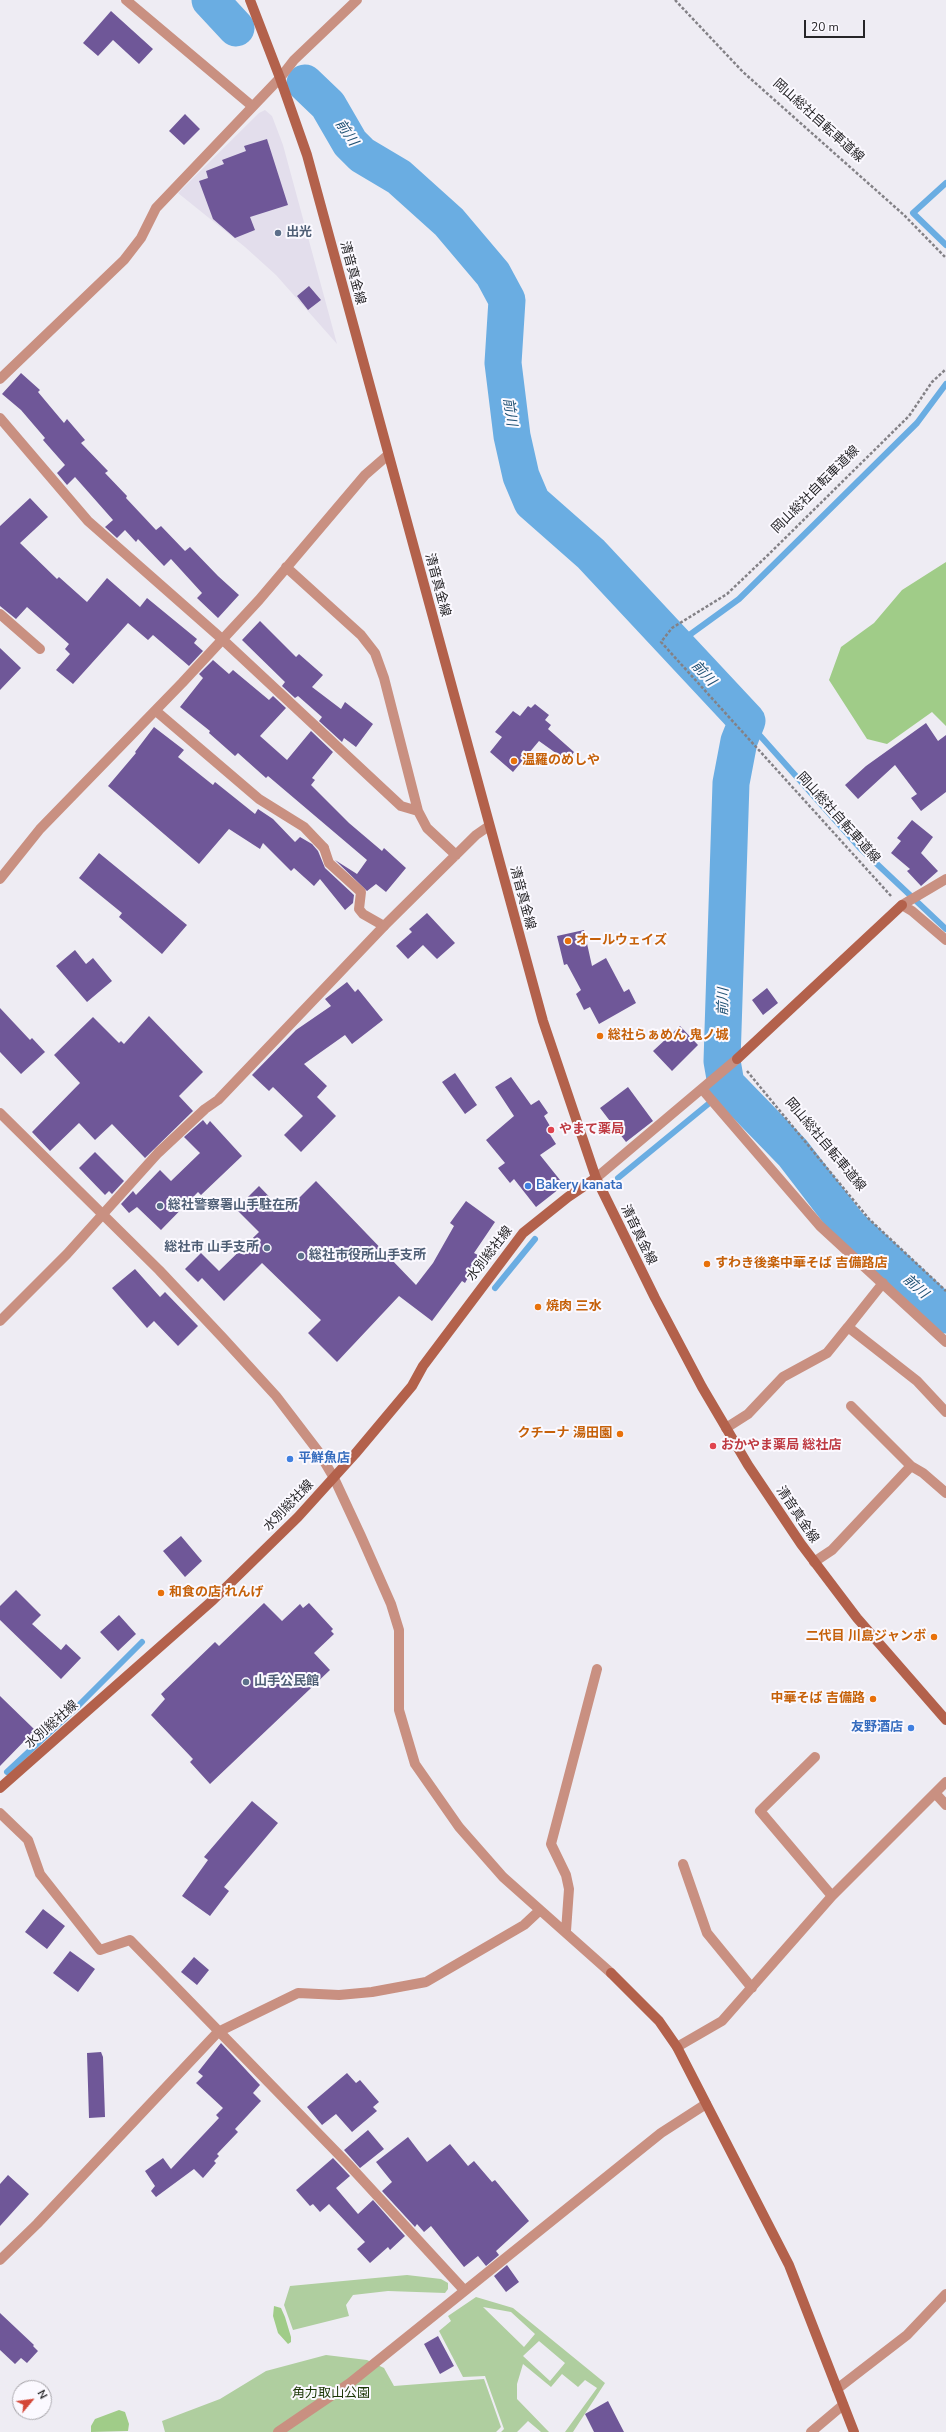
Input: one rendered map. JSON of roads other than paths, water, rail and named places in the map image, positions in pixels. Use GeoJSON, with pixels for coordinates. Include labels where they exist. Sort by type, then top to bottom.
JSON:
{"type":"FeatureCollection","features":[{"type":"Feature","properties":{"kind":"main road","name":"清音真金線"},"geometry":{"type":"LineString","coordinates":[[250,0],[280,78],[306,156],[543,1021],[596,1178],[655,1298],[726,1428],[748,1465],[814,1562],[857,1618],[946,1720]]}},
{"type":"Feature","properties":{"kind":"main road"},"geometry":{"type":"LineString","coordinates":[[737,1060],[910,900]]}},
{"type":"Feature","properties":{"kind":"main road","name":"水別総社線"},"geometry":{"type":"LineString","coordinates":[[0,1788],[213,1600],[298,1517],[334,1478],[412,1386],[423,1366],[523,1233],[568,1196],[596,1178]]}},
{"type":"Feature","properties":{"kind":"main road"},"geometry":{"type":"LineString","coordinates":[[611,1972],[659,2021],[677,2047],[789,2264],[854,2432]]}},
{"type":"Feature","properties":{"kind":"street"},"geometry":{"type":"LineString","coordinates":[[126,0],[252,106]]}},
{"type":"Feature","properties":{"kind":"street"},"geometry":{"type":"LineString","coordinates":[[0,379],[124,260],[141,238],[156,208],[280,78],[294,60],[357,0]]}},
{"type":"Feature","properties":{"kind":"street"},"geometry":{"type":"LineString","coordinates":[[0,418],[88,521],[222,639],[401,806],[418,811]]}},
{"type":"Feature","properties":{"kind":"street"},"geometry":{"type":"LineString","coordinates":[[0,880],[40,829],[156,711],[286,567],[365,475],[388,455]]}},
{"type":"Feature","properties":{"kind":"street"},"geometry":{"type":"LineString","coordinates":[[286,567],[361,635],[375,654],[384,678],[418,811],[427,828],[456,855]]}},
{"type":"Feature","properties":{"kind":"street"},"geometry":{"type":"LineString","coordinates":[[0,614],[40,648]]}},
{"type":"Feature","properties":{"kind":"street"},"geometry":{"type":"LineString","coordinates":[[156,711],[259,799],[304,827],[324,848],[329,863],[361,892],[359,909],[363,914],[384,926]]}},
{"type":"Feature","properties":{"kind":"street"},"geometry":{"type":"LineString","coordinates":[[0,1321],[102,1216],[158,1153],[205,1109],[218,1100],[384,926],[476,835],[489,826]]}},
{"type":"Feature","properties":{"kind":"street"},"geometry":{"type":"LineString","coordinates":[[946,879],[910,900],[912,911],[946,940]]}},
{"type":"Feature","properties":{"kind":"street"},"geometry":{"type":"LineString","coordinates":[[596,1178],[705,1092],[719,1075],[737,1060]]}},
{"type":"Feature","properties":{"kind":"street"},"geometry":{"type":"LineString","coordinates":[[705,1092],[820,1226],[946,1342]]}},
{"type":"Feature","properties":{"kind":"street"},"geometry":{"type":"LineString","coordinates":[[0,1113],[102,1216],[159,1270],[276,1396],[318,1450],[334,1478],[391,1604],[399,1630],[399,1710],[415,1764],[459,1827],[503,1877],[539,1911],[566,1931],[611,1972]]}},
{"type":"Feature","properties":{"kind":"street"},"geometry":{"type":"LineString","coordinates":[[726,1428],[748,1414],[783,1377],[827,1353],[883,1283]]}},
{"type":"Feature","properties":{"kind":"street"},"geometry":{"type":"LineString","coordinates":[[848,1327],[917,1381],[946,1412]]}},
{"type":"Feature","properties":{"kind":"street"},"geometry":{"type":"LineString","coordinates":[[851,1406],[911,1466],[923,1473],[946,1493]]}},
{"type":"Feature","properties":{"kind":"street"},"geometry":{"type":"LineString","coordinates":[[814,1562],[832,1550],[911,1466]]}},
{"type":"Feature","properties":{"kind":"street"},"geometry":{"type":"LineString","coordinates":[[566,1931],[569,1889],[566,1875],[551,1844],[598,1669]]}},
{"type":"Feature","properties":{"kind":"street"},"geometry":{"type":"LineString","coordinates":[[815,1757],[760,1811],[832,1896]]}},
{"type":"Feature","properties":{"kind":"street"},"geometry":{"type":"LineString","coordinates":[[677,2047],[722,2020],[752,1988],[832,1896],[946,1782]]}},
{"type":"Feature","properties":{"kind":"street"},"geometry":{"type":"LineString","coordinates":[[935,1793],[946,1805]]}},
{"type":"Feature","properties":{"kind":"street"},"geometry":{"type":"LineString","coordinates":[[0,1813],[28,1840],[40,1874],[100,1950],[130,1940],[348,2164],[464,2290]]}},
{"type":"Feature","properties":{"kind":"street"},"geometry":{"type":"LineString","coordinates":[[683,1864],[707,1933],[752,1988]]}},
{"type":"Feature","properties":{"kind":"street"},"geometry":{"type":"LineString","coordinates":[[0,2260],[37,2224],[218,2032],[298,1992],[346,1995],[372,1992],[426,1982],[524,1925],[539,1911]]}},
{"type":"Feature","properties":{"kind":"street"},"geometry":{"type":"LineString","coordinates":[[278,2432],[350,2383],[661,2133],[706,2104]]}},
{"type":"Feature","properties":{"kind":"street"},"geometry":{"type":"LineString","coordinates":[[837,2389],[907,2335],[946,2294]]}},
{"type":"Feature","properties":{"kind":"street"},"geometry":{"type":"LineString","coordinates":[[811,2432],[843,2405]]}},
{"type":"Feature","properties":{"kind":"waterway","name":"前川"},"geometry":{"type":"LineString","coordinates":[[210,0],[236,28]]}},
{"type":"Feature","properties":{"kind":"waterway","name":"前川"},"geometry":{"type":"LineString","coordinates":[[305,83],[328,105],[350,143],[362,155],[399,177],[449,222],[493,274],[507,300],[503,363],[512,436],[521,476],[532,502],[591,554],[747,721],[739,741],[731,783],[722,1061],[726,1084],[793,1153],[849,1226],[946,1315]]}},
{"type":"Feature","properties":{"kind":"waterway"},"geometry":{"type":"LineString","coordinates":[[946,183],[913,213],[946,245]]}},
{"type":"Feature","properties":{"kind":"waterway"},"geometry":{"type":"LineString","coordinates":[[677,644],[739,599],[917,423],[946,384]]}},
{"type":"Feature","properties":{"kind":"waterway"},"geometry":{"type":"LineString","coordinates":[[747,721],[860,848],[946,929]]}},
{"type":"Feature","properties":{"kind":"waterway"},"geometry":{"type":"LineString","coordinates":[[618,1178],[718,1096],[733,1090]]}},
{"type":"Feature","properties":{"kind":"waterway"},"geometry":{"type":"LineString","coordinates":[[495,1288],[535,1239]]}},
{"type":"Feature","properties":{"kind":"waterway"},"geometry":{"type":"LineString","coordinates":[[7,1772],[79,1705],[142,1642]]}},
{"type":"Feature","properties":{"kind":"place","name":"出光"},"geometry":{"type":"Point","coordinates":[278,233]}},
{"type":"Feature","properties":{"kind":"place","name":"温羅のめしや"},"geometry":{"type":"Point","coordinates":[514,761]}},
{"type":"Feature","properties":{"kind":"place","name":"オールウェイズ"},"geometry":{"type":"Point","coordinates":[568,941]}},
{"type":"Feature","properties":{"kind":"place","name":"総社らぁめん 鬼ノ城"},"geometry":{"type":"Point","coordinates":[600,1036]}},
{"type":"Feature","properties":{"kind":"place","name":"やまて薬局"},"geometry":{"type":"Point","coordinates":[551,1130]}},
{"type":"Feature","properties":{"kind":"place","name":"Bakery kanata"},"geometry":{"type":"Point","coordinates":[528,1186]}},
{"type":"Feature","properties":{"kind":"place","name":"総社警察署山手駐在所"},"geometry":{"type":"Point","coordinates":[160,1206]}},
{"type":"Feature","properties":{"kind":"place","name":"総社市 山手支所"},"geometry":{"type":"Point","coordinates":[267,1248]}},
{"type":"Feature","properties":{"kind":"place","name":"総社市役所山手支所"},"geometry":{"type":"Point","coordinates":[301,1256]}},
{"type":"Feature","properties":{"kind":"place","name":"すわき後楽中華そば 吉備路店"},"geometry":{"type":"Point","coordinates":[707,1264]}},
{"type":"Feature","properties":{"kind":"place","name":"焼肉 三水"},"geometry":{"type":"Point","coordinates":[538,1307]}},
{"type":"Feature","properties":{"kind":"place","name":"クチーナ 湯田園"},"geometry":{"type":"Point","coordinates":[620,1434]}},
{"type":"Feature","properties":{"kind":"place","name":"おかやま薬局 総社店"},"geometry":{"type":"Point","coordinates":[713,1446]}},
{"type":"Feature","properties":{"kind":"place","name":"平鮮魚店"},"geometry":{"type":"Point","coordinates":[290,1459]}},
{"type":"Feature","properties":{"kind":"place","name":"和食の店 れんげ"},"geometry":{"type":"Point","coordinates":[161,1593]}},
{"type":"Feature","properties":{"kind":"place","name":"二代目 川島ジャンボ"},"geometry":{"type":"Point","coordinates":[934,1637]}},
{"type":"Feature","properties":{"kind":"place","name":"山手公民館"},"geometry":{"type":"Point","coordinates":[246,1682]}},
{"type":"Feature","properties":{"kind":"place","name":"中華そば 吉備路"},"geometry":{"type":"Point","coordinates":[873,1699]}},
{"type":"Feature","properties":{"kind":"place","name":"友野酒店"},"geometry":{"type":"Point","coordinates":[911,1728]}},
{"type":"Feature","properties":{"kind":"park label","name":"角力取山公園"},"geometry":{"type":"Point","coordinates":[331,2394]}}]}
